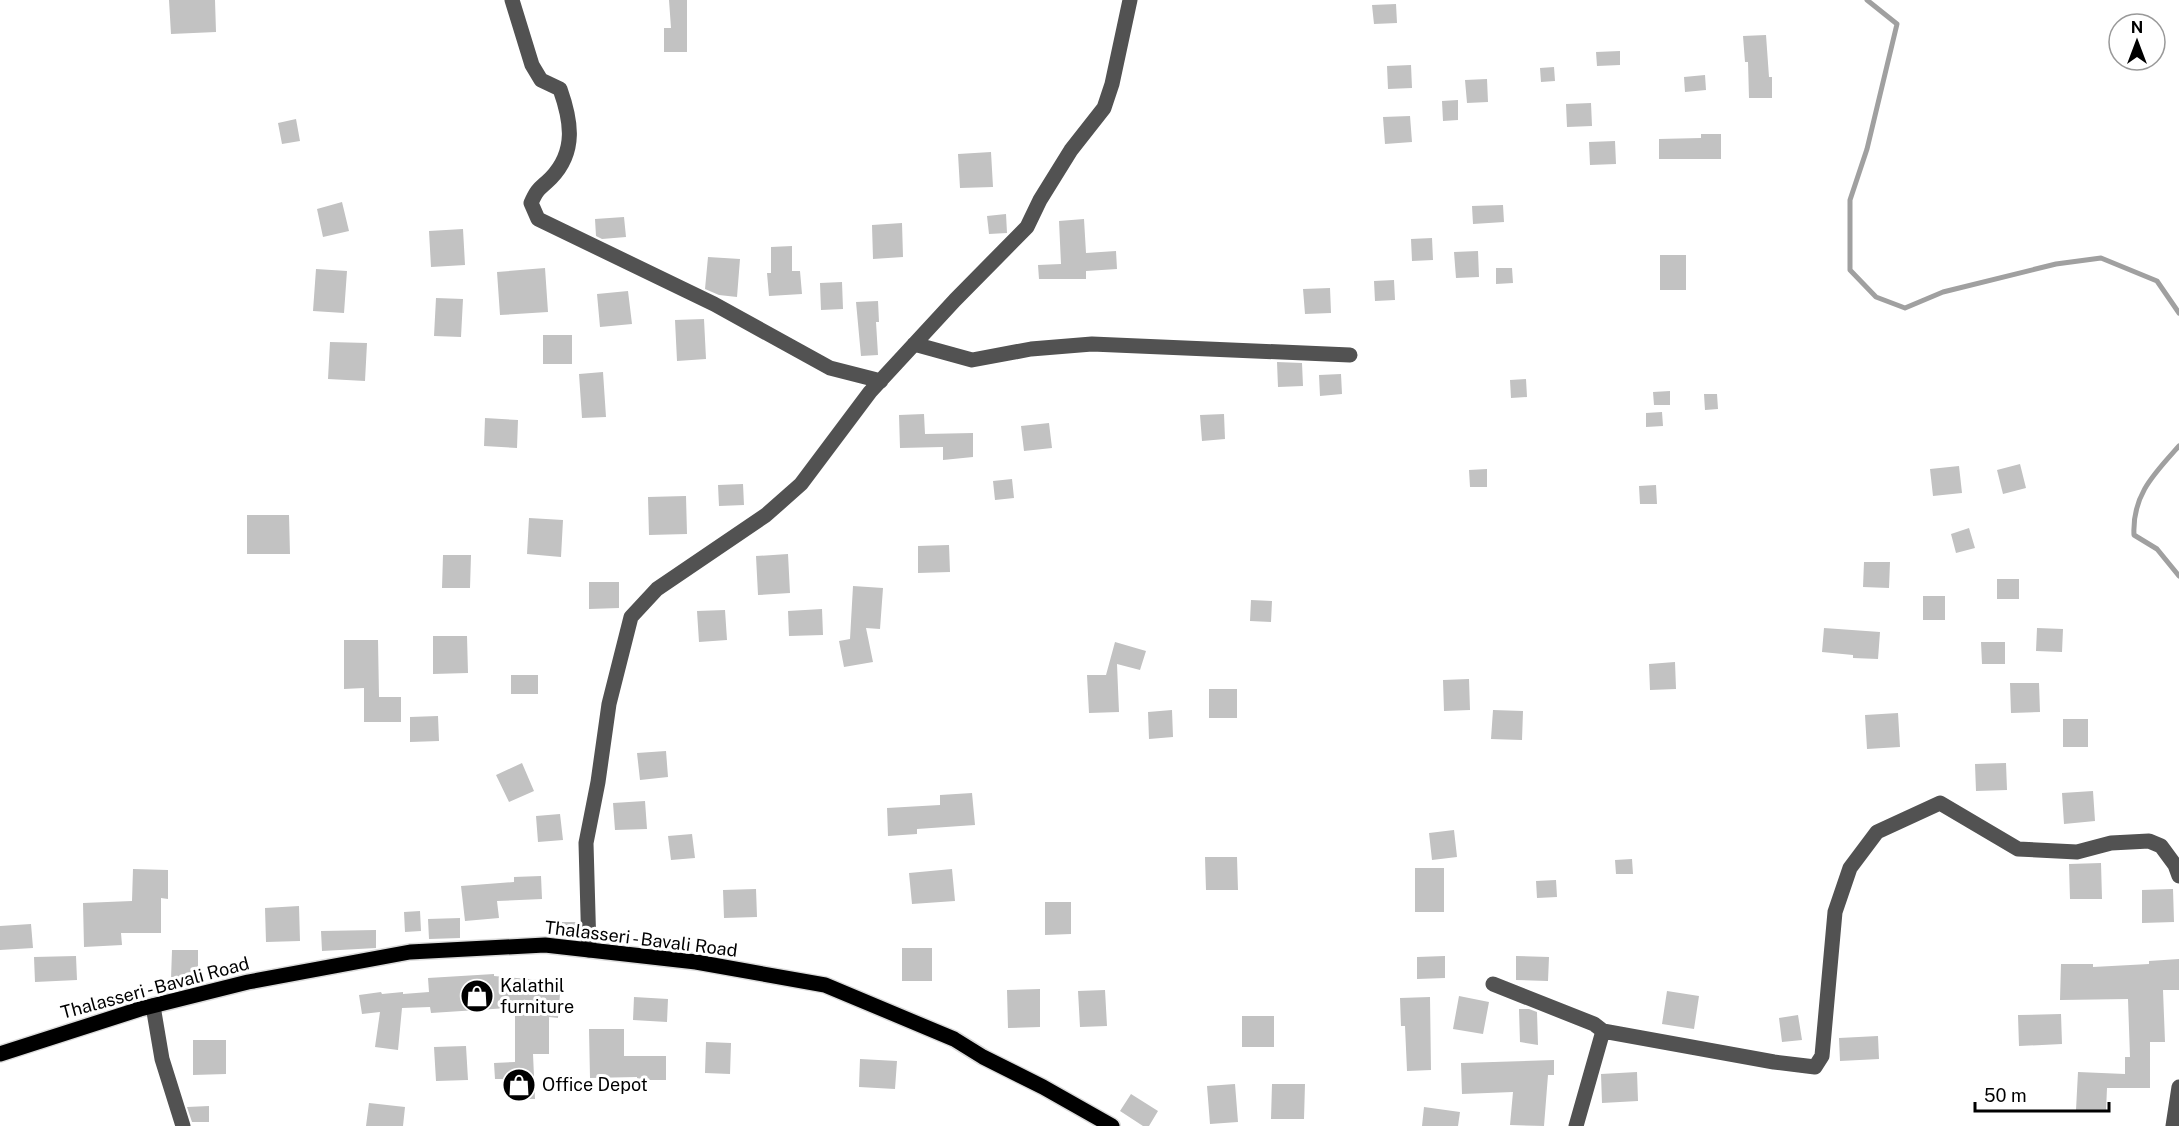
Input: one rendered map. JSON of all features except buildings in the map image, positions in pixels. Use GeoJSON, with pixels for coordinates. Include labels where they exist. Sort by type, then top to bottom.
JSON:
{"type":"FeatureCollection","features":[{"type":"Feature","properties":{"kind":"main road","name":"Thalasseri - Bavali Road"},"geometry":{"type":"LineString","coordinates":[[0,1054],[153,1006],[248,982],[410,952],[545,945],[696,962],[825,985],[954,1038],[983,1057],[1043,1087],[1112,1126]]}},
{"type":"Feature","properties":{"kind":"street"},"geometry":{"type":"LineString","coordinates":[[512,0],[532,65],[541,80],[560,90],[569,115],[569,148],[553,177],[536,190],[531,203],[538,219],[714,304],[830,368],[880,381]]}},
{"type":"Feature","properties":{"kind":"street"},"geometry":{"type":"LineString","coordinates":[[589,950],[586,843],[598,782],[609,704],[631,617],[657,589],[766,515],[801,484],[880,381],[1027,227],[1040,200],[1071,150],[1104,108],[1112,84],[1130,0]]}},
{"type":"Feature","properties":{"kind":"street"},"geometry":{"type":"LineString","coordinates":[[914,344],[972,360],[1031,349],[1092,344],[1350,355]]}},
{"type":"Feature","properties":{"kind":"street"},"geometry":{"type":"LineString","coordinates":[[1493,984],[1594,1023],[1603,1031],[1774,1062],[1815,1067],[1822,1056],[1835,912],[1850,868],[1877,832],[1940,803],[2018,849],[2077,852],[2111,843],[2149,842],[2161,846],[2175,865],[2179,876]]}},
{"type":"Feature","properties":{"kind":"street"},"geometry":{"type":"LineString","coordinates":[[153,1006],[162,1059],[183,1126]]}},
{"type":"Feature","properties":{"kind":"street"},"geometry":{"type":"LineString","coordinates":[[1576,1126],[1603,1031]]}},
{"type":"Feature","properties":{"kind":"street"},"geometry":{"type":"LineString","coordinates":[[2173,1126],[2179,1087]]}},
{"type":"Feature","properties":{"kind":"waterway"},"geometry":{"type":"LineString","coordinates":[[1867,0],[1897,24],[1867,149],[1850,200],[1850,270],[1876,297],[1905,308],[1943,292],[2056,264],[2101,258],[2157,281],[2179,313]]}},
{"type":"Feature","properties":{"kind":"waterway"},"geometry":{"type":"LineString","coordinates":[[2179,446],[2146,486],[2134,521],[2134,535],[2157,549],[2179,576]]}},
{"type":"Feature","properties":{"kind":"place","name":"Kalathil furniture"},"geometry":{"type":"Point","coordinates":[477,996]}},
{"type":"Feature","properties":{"kind":"place","name":"Office Depot"},"geometry":{"type":"Point","coordinates":[519,1085]}}]}
